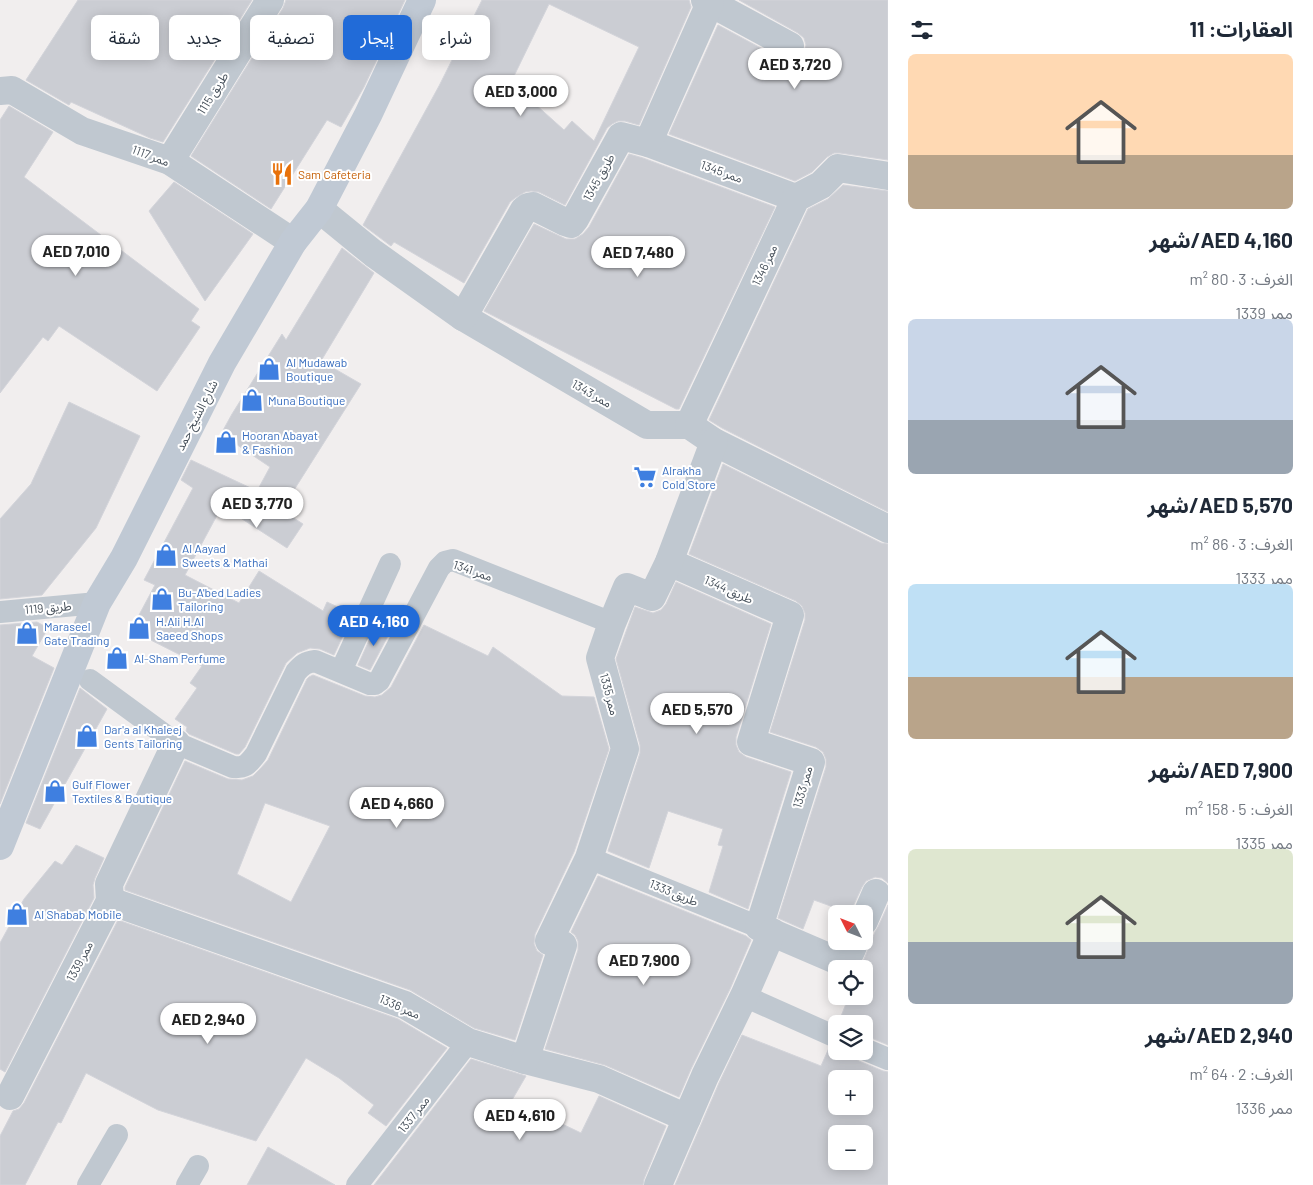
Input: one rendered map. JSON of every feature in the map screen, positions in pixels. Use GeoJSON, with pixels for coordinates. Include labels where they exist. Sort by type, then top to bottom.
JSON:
{"type":"FeatureCollection","features":[{"type":"Feature","properties":{"kind":"street","name":"طريق 1115"},"geometry":{"type":"LineString","coordinates":[[170,161],[270,0]]}},
{"type":"Feature","properties":{"kind":"street","name":"شارع الشيخ حمد"},"geometry":{"type":"LineString","coordinates":[[0,846],[97,603],[124,558],[222,363],[293,242],[319,209],[368,115],[422,0]]}},
{"type":"Feature","properties":{"kind":"street"},"geometry":{"type":"LineString","coordinates":[[648,143],[707,1],[790,46]]}},
{"type":"Feature","properties":{"kind":"street","name":"ممر 1117"},"geometry":{"type":"LineString","coordinates":[[0,91],[12,90],[82,131],[170,161],[293,242]]}},
{"type":"Feature","properties":{"kind":"street","name":"طريق 1345"},"geometry":{"type":"LineString","coordinates":[[464,318],[524,210],[533,206],[571,224],[621,136],[648,143]]}},
{"type":"Feature","properties":{"kind":"street","name":"ممر 1345"},"geometry":{"type":"LineString","coordinates":[[648,143],[796,198]]}},
{"type":"Feature","properties":{"kind":"street"},"geometry":{"type":"LineString","coordinates":[[796,198],[821,185],[838,168],[888,176]]}},
{"type":"Feature","properties":{"kind":"street","name":"ممر 1346"},"geometry":{"type":"LineString","coordinates":[[689,425],[796,198]]}},
{"type":"Feature","properties":{"kind":"street","name":"ممر 1343"},"geometry":{"type":"LineString","coordinates":[[319,209],[373,253],[464,318],[647,425],[689,425]]}},
{"type":"Feature","properties":{"kind":"street"},"geometry":{"type":"LineString","coordinates":[[689,425],[714,442],[888,529]]}},
{"type":"Feature","properties":{"kind":"street","name":"ممر 1335"},"geometry":{"type":"LineString","coordinates":[[525,1060],[562,945],[549,941],[589,858],[625,749],[600,658],[627,587],[652,597],[669,562],[714,442]]}},
{"type":"Feature","properties":{"kind":"street","name":"طريق 1344"},"geometry":{"type":"LineString","coordinates":[[669,562],[790,615]]}},
{"type":"Feature","properties":{"kind":"street","name":"ممر 1333"},"geometry":{"type":"LineString","coordinates":[[658,1185],[705,1076],[744,996],[765,930],[811,762],[751,742],[790,615]]}},
{"type":"Feature","properties":{"kind":"street","name":"ممر 1339"},"geometry":{"type":"LineString","coordinates":[[10,1096],[110,901],[109,884],[176,743]]}},
{"type":"Feature","properties":{"kind":"street"},"geometry":{"type":"LineString","coordinates":[[871,905],[876,893]]}},
{"type":"Feature","properties":{"kind":"street","name":"ممر 1336"},"geometry":{"type":"LineString","coordinates":[[110,901],[405,1005],[468,1042],[525,1060],[598,1079],[686,1118]]}},
{"type":"Feature","properties":{"kind":"street"},"geometry":{"type":"LineString","coordinates":[[765,930],[838,962],[848,958],[851,950]]}},
{"type":"Feature","properties":{"kind":"lane","name":"ممر 1341"},"geometry":{"type":"LineString","coordinates":[[90,680],[176,743],[233,767],[242,768],[256,754],[296,672],[301,666],[315,661],[370,684],[375,684],[379,681],[439,568],[444,562],[453,560],[612,624]]}},
{"type":"Feature","properties":{"kind":"lane"},"geometry":{"type":"LineString","coordinates":[[341,671],[390,564]]}},
{"type":"Feature","properties":{"kind":"lane","name":"طريق 1119"},"geometry":{"type":"LineString","coordinates":[[0,612],[97,603]]}},
{"type":"Feature","properties":{"kind":"lane","name":"طريق 1333"},"geometry":{"type":"LineString","coordinates":[[589,858],[765,930]]}},
{"type":"Feature","properties":{"kind":"lane"},"geometry":{"type":"LineString","coordinates":[[744,996],[828,1033]]}},
{"type":"Feature","properties":{"kind":"lane","name":"ممر 1337"},"geometry":{"type":"LineString","coordinates":[[357,1185],[468,1042]]}},
{"type":"Feature","properties":{"kind":"lane"},"geometry":{"type":"LineString","coordinates":[[873,1053],[888,1059]]}},
{"type":"Feature","properties":{"kind":"lane"},"geometry":{"type":"LineString","coordinates":[[88,1185],[117,1135]]}},
{"type":"Feature","properties":{"kind":"building"},"geometry":{"type":"Polygon","coordinates":[[[78,0],[252,0],[240,19],[240,15],[169,15],[169,60],[214,60],[163,142],[150,138],[71,102],[69,105],[26,80],[78,0]]]}},
{"type":"Feature","properties":{"kind":"building"},"geometry":{"type":"Polygon","coordinates":[[[286,0],[405,0],[398,15],[343,15],[343,60],[377,60],[341,127],[327,120],[271,209],[191,156],[251,60],[333,60],[333,15],[279,15],[286,0]]]}},
{"type":"Feature","properties":{"kind":"building"},"geometry":{"type":"Polygon","coordinates":[[[482,0],[689,0],[691,7],[639,125],[618,121],[607,128],[565,205],[539,192],[531,191],[525,192],[510,202],[464,283],[394,242],[391,246],[363,225],[452,60],[490,60],[490,15],[474,15],[482,0]],[[549,4],[514,76],[530,85],[525,95],[564,130],[572,121],[594,141],[639,47],[549,4]]]}},
{"type":"Feature","properties":{"kind":"building"},"geometry":{"type":"Polygon","coordinates":[[[739,0],[888,0],[888,160],[834,153],[827,157],[812,172],[795,181],[669,134],[718,25],[783,60],[791,62],[798,60],[804,53],[806,45],[804,38],[798,33],[739,0]]]}},
{"type":"Feature","properties":{"kind":"building"},"geometry":{"type":"Polygon","coordinates":[[[9,106],[53,132],[24,177],[199,309],[191,321],[200,327],[157,391],[59,326],[48,341],[43,337],[0,393],[0,120],[9,106]]]}},
{"type":"Feature","properties":{"kind":"building"},"geometry":{"type":"Polygon","coordinates":[[[629,154],[775,207],[679,409],[484,311],[534,224],[566,239],[575,239],[583,234],[589,227],[629,154]]]}},
{"type":"Feature","properties":{"kind":"building"},"geometry":{"type":"Polygon","coordinates":[[[174,182],[253,234],[205,301],[149,211],[174,182]]]}},
{"type":"Feature","properties":{"kind":"building"},"geometry":{"type":"Polygon","coordinates":[[[843,185],[888,191],[888,512],[709,420],[808,209],[828,199],[843,185]]]}},
{"type":"Feature","properties":{"kind":"building"},"geometry":{"type":"Polygon","coordinates":[[[342,248],[374,273],[321,361],[361,384],[294,490],[299,493],[286,513],[303,524],[287,548],[222,506],[185,575],[239,603],[259,571],[323,611],[327,602],[353,614],[334,655],[320,649],[310,648],[297,653],[286,663],[245,747],[239,754],[236,754],[189,734],[186,731],[187,727],[175,719],[197,688],[190,683],[202,666],[131,630],[155,585],[144,580],[193,488],[181,480],[191,460],[257,491],[270,467],[221,434],[282,334],[286,340],[342,248]]]}},
{"type":"Feature","properties":{"kind":"building"},"geometry":{"type":"Polygon","coordinates":[[[69,402],[140,436],[96,528],[42,595],[0,599],[0,519],[31,484],[69,402]]]}},
{"type":"Feature","properties":{"kind":"building"},"geometry":{"type":"Polygon","coordinates":[[[723,464],[881,543],[888,544],[888,883],[882,878],[875,877],[866,881],[854,905],[828,905],[814,900],[803,929],[778,918],[826,767],[826,759],[823,752],[816,747],[770,732],[805,620],[805,613],[802,606],[796,601],[689,554],[723,464]]]}},
{"type":"Feature","properties":{"kind":"building"},"geometry":{"type":"Polygon","coordinates":[[[676,582],[771,624],[736,737],[736,745],[739,752],[746,757],[791,772],[748,909],[709,892],[723,846],[718,845],[723,829],[668,811],[649,868],[608,851],[640,753],[640,745],[616,659],[635,607],[653,613],[661,610],[666,604],[676,582]]]}},
{"type":"Feature","properties":{"kind":"building"},"geometry":{"type":"Polygon","coordinates":[[[37,622],[48,628],[32,656],[54,668],[0,804],[0,625],[37,622]]]}},
{"type":"Feature","properties":{"kind":"building"},"geometry":{"type":"Polygon","coordinates":[[[376,625],[390,632],[370,670],[358,665],[376,625]]]}},
{"type":"Feature","properties":{"kind":"building"},"geometry":{"type":"Polygon","coordinates":[[[424,625],[488,656],[493,647],[562,696],[594,697],[609,749],[574,852],[535,934],[534,944],[537,951],[543,955],[515,1040],[474,1028],[410,990],[125,890],[185,761],[228,779],[242,780],[253,776],[268,760],[307,679],[313,675],[365,696],[375,697],[382,695],[391,687],[424,625]],[[265,803],[237,874],[291,902],[330,826],[265,803]]]}},
{"type":"Feature","properties":{"kind":"building"},"geometry":{"type":"Polygon","coordinates":[[[80,688],[107,709],[40,829],[26,823],[80,688]]]}},
{"type":"Feature","properties":{"kind":"building"},"geometry":{"type":"Polygon","coordinates":[[[76,845],[104,858],[93,885],[94,898],[5,1072],[0,1069],[0,943],[24,899],[55,861],[62,865],[76,845]]]}},
{"type":"Feature","properties":{"kind":"building"},"geometry":{"type":"Polygon","coordinates":[[[598,876],[746,936],[751,940],[679,1097],[605,1065],[545,1049],[578,950],[578,941],[571,932],[598,876]]]}},
{"type":"Feature","properties":{"kind":"building"},"geometry":{"type":"Polygon","coordinates":[[[888,905],[888,1045],[873,1039],[873,1015],[842,1015],[845,1005],[873,1005],[873,960],[864,960],[868,950],[873,950],[873,937],[888,905]]]}},
{"type":"Feature","properties":{"kind":"building"},"geometry":{"type":"Polygon","coordinates":[[[118,920],[398,1019],[447,1048],[386,1126],[368,1113],[374,1105],[339,1078],[306,1058],[256,1141],[158,1110],[86,1073],[61,1123],[58,1122],[25,1185],[0,1185],[0,1136],[13,1111],[19,1109],[24,1103],[118,920]]]}},
{"type":"Feature","properties":{"kind":"building"},"geometry":{"type":"Polygon","coordinates":[[[742,1035],[821,1066],[828,1050],[828,1060],[858,1060],[888,1072],[888,1185],[675,1185],[742,1035]]]}},
{"type":"Feature","properties":{"kind":"building"},"geometry":{"type":"Polygon","coordinates":[[[471,1059],[526,1076],[512,1100],[581,1133],[599,1096],[666,1126],[643,1185],[374,1185],[471,1059]]]}},
{"type":"Feature","properties":{"kind":"building"},"geometry":{"type":"Polygon","coordinates":[[[268,1147],[335,1185],[247,1185],[268,1147]]]}},
{"type":"Feature","properties":{"kind":"place","name":"Sam Cafeteria"},"geometry":{"type":"Point","coordinates":[282,174]}},
{"type":"Feature","properties":{"kind":"place","name":"Al Mudawab Boutique"},"geometry":{"type":"Point","coordinates":[269,369]}},
{"type":"Feature","properties":{"kind":"place","name":"Muna Boutique"},"geometry":{"type":"Point","coordinates":[252,400]}},
{"type":"Feature","properties":{"kind":"place","name":"Hooran Abayat & Fashion"},"geometry":{"type":"Point","coordinates":[226,442]}},
{"type":"Feature","properties":{"kind":"place","name":"Alrakha Cold Store"},"geometry":{"type":"Point","coordinates":[645,477]}},
{"type":"Feature","properties":{"kind":"place","name":"Al Aayad Sweets & Mathai"},"geometry":{"type":"Point","coordinates":[166,555]}},
{"type":"Feature","properties":{"kind":"place","name":"Bu-A'bed Ladies Tailoring"},"geometry":{"type":"Point","coordinates":[162,599]}},
{"type":"Feature","properties":{"kind":"place","name":"H.Ali H.Al Saeed Shops"},"geometry":{"type":"Point","coordinates":[139,628]}},
{"type":"Feature","properties":{"kind":"place","name":"Maraseel Gate Trading"},"geometry":{"type":"Point","coordinates":[27,633]}},
{"type":"Feature","properties":{"kind":"place","name":"Al-Sham Perfume"},"geometry":{"type":"Point","coordinates":[117,658]}},
{"type":"Feature","properties":{"kind":"place","name":"Dar'a al Khaleej Gents Tailoring"},"geometry":{"type":"Point","coordinates":[87,736]}},
{"type":"Feature","properties":{"kind":"place","name":"Gulf Flower Textiles & Boutique"},"geometry":{"type":"Point","coordinates":[55,791]}},
{"type":"Feature","properties":{"kind":"place","name":"Al Shabab Mobile"},"geometry":{"type":"Point","coordinates":[17,914]}}]}
